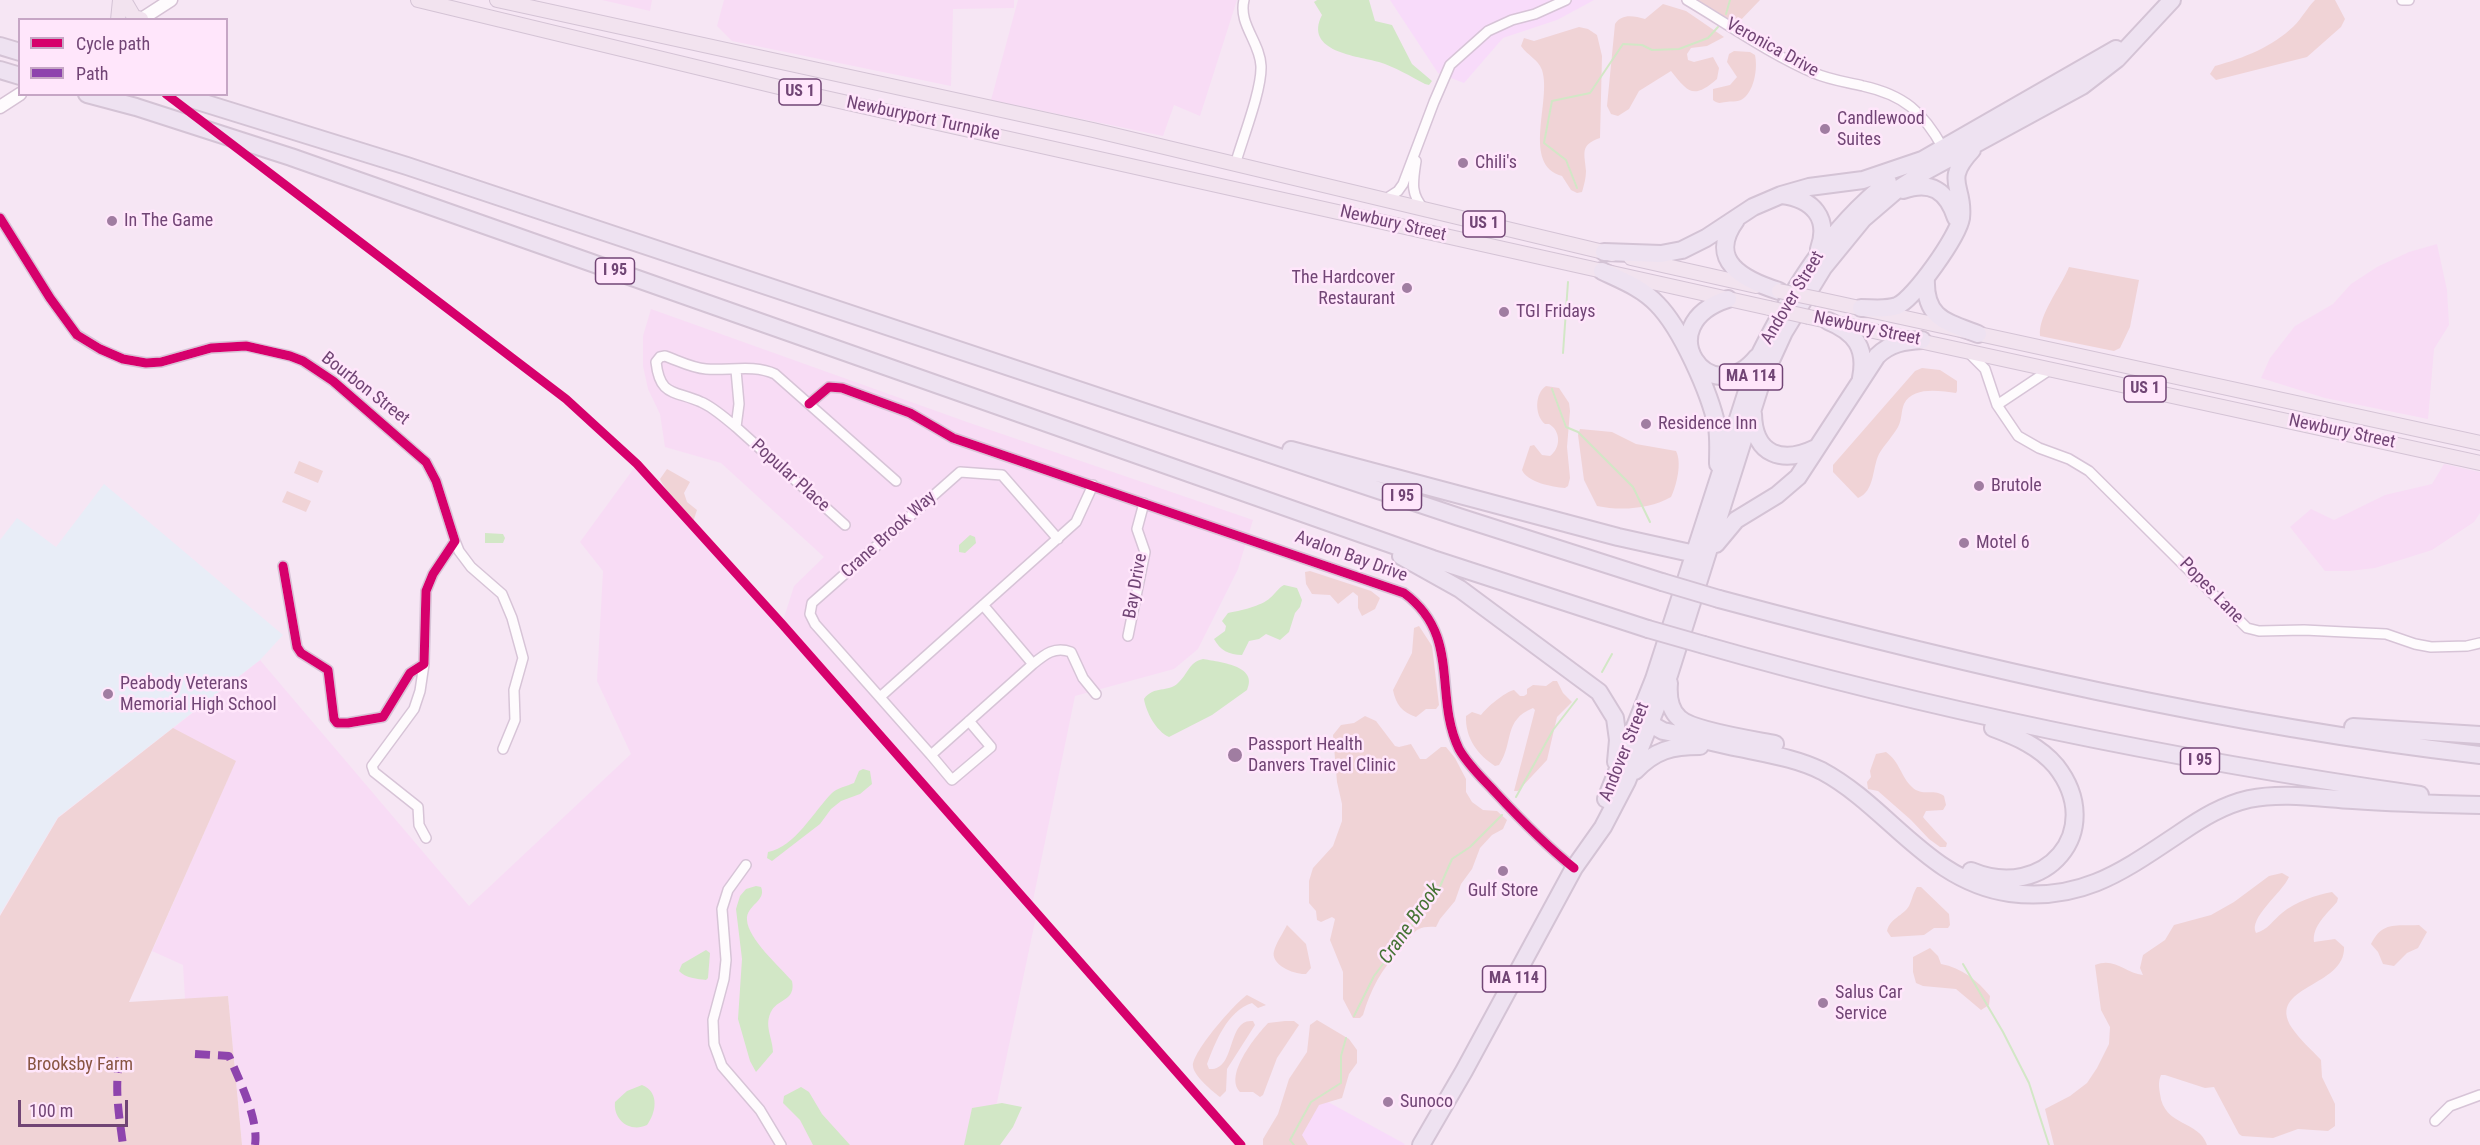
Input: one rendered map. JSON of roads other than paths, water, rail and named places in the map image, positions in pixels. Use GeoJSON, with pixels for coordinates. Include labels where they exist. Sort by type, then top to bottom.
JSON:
{"type":"FeatureCollection","features":[{"type":"Feature","properties":{"kind":"highway","name":"Andover Street"},"geometry":{"type":"LineString","coordinates":[[1421,1145],[1464,1071],[1574,868],[1603,827],[1648,694],[1700,559],[1775,349],[1813,283],[1845,238],[1886,198],[1911,179],[2082,86],[2116,59],[2172,0]]}},
{"type":"Feature","properties":{"kind":"highway","name":"Andover Street"},"geometry":{"type":"LineString","coordinates":[[1619,784],[1652,722],[1698,587],[1700,559],[1713,498],[1751,376],[1765,343],[1816,257],[1829,239],[1867,199],[1890,180],[2132,41]]}},
{"type":"Feature","properties":{"kind":"highway"},"geometry":{"type":"LineString","coordinates":[[0,46],[18,50]]}},
{"type":"Feature","properties":{"kind":"highway","name":"I 95"},"geometry":{"type":"LineString","coordinates":[[91,96],[136,107],[291,157],[1483,576],[1648,629],[1922,702],[2019,725],[2217,764],[2480,804]]}},
{"type":"Feature","properties":{"kind":"highway","name":"I 95"},"geometry":{"type":"LineString","coordinates":[[181,96],[407,166],[1143,411],[1719,599],[1902,647],[2029,677],[2247,720],[2480,755]]}},
{"type":"Feature","properties":{"kind":"highway"},"geometry":{"type":"LineString","coordinates":[[1861,308],[1880,309],[1897,306],[1912,295],[1926,278],[1956,230],[1961,216],[1955,185],[1957,171],[1965,158],[1986,138]]}},
{"type":"Feature","properties":{"kind":"highway"},"geometry":{"type":"LineString","coordinates":[[1604,252],[1661,254],[1682,250],[1706,238],[1739,216],[1781,195],[1809,187],[1863,180],[1923,160]]}},
{"type":"Feature","properties":{"kind":"highway"},"geometry":{"type":"LineString","coordinates":[[1886,198],[1912,186],[1921,185],[1937,190],[1950,203],[1956,219],[1956,230]]}},
{"type":"Feature","properties":{"kind":"highway"},"geometry":{"type":"LineString","coordinates":[[1781,195],[1801,199],[1815,209],[1820,217],[1823,236],[1816,257]]}},
{"type":"Feature","properties":{"kind":"highway"},"geometry":{"type":"LineString","coordinates":[[1739,216],[1726,241],[1726,251],[1732,268],[1748,279],[1779,291]]}},
{"type":"Feature","properties":{"kind":"highway"},"geometry":{"type":"LineString","coordinates":[[1602,271],[1648,296],[1665,313],[1679,334],[1706,393],[1717,428],[1718,464],[1713,498]]}},
{"type":"Feature","properties":{"kind":"highway"},"geometry":{"type":"LineString","coordinates":[[1926,278],[1926,297],[1932,311],[1950,323],[1978,333]]}},
{"type":"Feature","properties":{"kind":"highway"},"geometry":{"type":"LineString","coordinates":[[1728,299],[1704,309],[1690,326],[1689,345],[1700,367],[1717,376],[1736,375],[1750,365],[1765,343]]}},
{"type":"Feature","properties":{"kind":"highway"},"geometry":{"type":"LineString","coordinates":[[1828,321],[1845,329],[1858,341],[1863,356],[1860,378]]}},
{"type":"Feature","properties":{"kind":"highway"},"geometry":{"type":"LineString","coordinates":[[1143,411],[1700,559],[1729,526],[1792,483],[1803,470],[1860,378],[1884,349],[1900,342],[1922,340]]}},
{"type":"Feature","properties":{"kind":"highway"},"geometry":{"type":"LineString","coordinates":[[1753,408],[1758,439],[1770,451],[1787,457],[1803,454],[1816,448]]}},
{"type":"Feature","properties":{"kind":"highway"},"geometry":{"type":"LineString","coordinates":[[1355,531],[1460,589],[1599,692],[1611,708],[1617,728],[1619,784]]}},
{"type":"Feature","properties":{"kind":"highway"},"geometry":{"type":"LineString","coordinates":[[1669,675],[1669,700],[1677,717],[1684,723],[1787,747],[1820,759],[1847,774],[1939,852],[1962,867],[1987,876],[2012,879],[2025,877],[2048,867],[2064,849],[2074,822],[2070,792],[2055,765],[2041,751],[2023,740],[1922,702]]}},
{"type":"Feature","properties":{"kind":"highway"},"geometry":{"type":"LineString","coordinates":[[1648,694],[1649,715],[1652,722],[1664,731],[1785,758],[1822,771],[1855,794],[1918,849],[1946,870],[1977,885],[2024,894],[2070,892],[2103,882],[2220,808],[2249,799],[2282,796],[2390,803],[2480,804]]}},
{"type":"Feature","properties":{"kind":"highway"},"geometry":{"type":"LineString","coordinates":[[2247,720],[2480,735]]}},
{"type":"Feature","properties":{"kind":"highway"},"geometry":{"type":"LineString","coordinates":[[1619,784],[1644,762],[1667,748],[1677,746],[1737,748]]}},
{"type":"Feature","properties":{"kind":"main road"},"geometry":{"type":"LineString","coordinates":[[122,0],[134,17],[138,18]]}},
{"type":"Feature","properties":{"kind":"main road"},"geometry":{"type":"LineString","coordinates":[[118,18],[122,0]]}},
{"type":"Feature","properties":{"kind":"main road"},"geometry":{"type":"LineString","coordinates":[[134,0],[141,18]]}},
{"type":"Feature","properties":{"kind":"main road"},"geometry":{"type":"LineString","coordinates":[[143,18],[171,0]]}},
{"type":"Feature","properties":{"kind":"main road","name":"Newburyport Turnpike"},"geometry":{"type":"LineString","coordinates":[[418,0],[812,95],[1184,178]]}},
{"type":"Feature","properties":{"kind":"main road","name":"Newburyport Turnpike"},"geometry":{"type":"LineString","coordinates":[[497,0],[1190,153]]}},
{"type":"Feature","properties":{"kind":"main road"},"geometry":{"type":"LineString","coordinates":[[0,108],[18,95]]}},
{"type":"Feature","properties":{"kind":"main road","name":"Newbury Street"},"geometry":{"type":"LineString","coordinates":[[1190,153],[1604,252],[2480,443]]}},
{"type":"Feature","properties":{"kind":"main road","name":"Newbury Street"},"geometry":{"type":"LineString","coordinates":[[1184,178],[2480,463]]}},
{"type":"Feature","properties":{"kind":"street"},"geometry":{"type":"LineString","coordinates":[[1235,165],[1261,67],[1256,45],[1244,17],[1244,0]]}},
{"type":"Feature","properties":{"kind":"street"},"geometry":{"type":"LineString","coordinates":[[1383,201],[1398,191],[1403,184],[1450,64],[1488,31],[1566,0]]}},
{"type":"Feature","properties":{"kind":"street","name":"Veronica Drive"},"geometry":{"type":"LineString","coordinates":[[1687,0],[1758,44],[1815,74],[1883,90],[1898,97],[1923,117],[1943,148]]}},
{"type":"Feature","properties":{"kind":"street"},"geometry":{"type":"LineString","coordinates":[[2402,0],[2409,0]]}},
{"type":"Feature","properties":{"kind":"street"},"geometry":{"type":"LineString","coordinates":[[1418,147],[1412,186],[1414,196],[1425,210]]}},
{"type":"Feature","properties":{"kind":"street","name":"Bourbon Street"},"geometry":{"type":"LineString","coordinates":[[0,218],[76,335],[100,349],[123,359],[146,363],[229,345],[246,345],[290,356],[303,361],[333,381],[426,462],[437,485],[455,541],[464,560],[502,594],[512,618],[523,658],[514,690],[515,720],[503,749]]}},
{"type":"Feature","properties":{"kind":"street","name":"Popes Lane"},"geometry":{"type":"LineString","coordinates":[[1958,348],[1975,357],[1985,369],[1997,405],[2011,428],[2024,441],[2069,459],[2104,483],[2247,628],[2259,631],[2312,630],[2386,634],[2431,647],[2467,646],[2480,643]]}},
{"type":"Feature","properties":{"kind":"street","name":"Popular Place"},"geometry":{"type":"LineString","coordinates":[[845,525],[736,427],[702,402],[680,396],[663,386],[658,378],[656,362],[660,357],[665,356],[703,369],[754,368],[771,372],[896,481]]}},
{"type":"Feature","properties":{"kind":"street"},"geometry":{"type":"LineString","coordinates":[[1997,405],[2051,369]]}},
{"type":"Feature","properties":{"kind":"street","name":"Popular Place"},"geometry":{"type":"LineString","coordinates":[[736,370],[740,404],[736,427]]}},
{"type":"Feature","properties":{"kind":"street","name":"Avalon Bay Drive"},"geometry":{"type":"LineString","coordinates":[[809,404],[829,387],[842,388],[910,413],[938,430],[967,443],[1392,587],[1415,602],[1425,612],[1437,634],[1443,660],[1451,723],[1463,756],[1540,840],[1574,868]]}},
{"type":"Feature","properties":{"kind":"street","name":"Crane Brook Way"},"geometry":{"type":"LineString","coordinates":[[969,721],[991,747],[952,780],[815,624],[810,609],[812,603],[948,483],[964,472],[1002,475],[1058,539]]}},
{"type":"Feature","properties":{"kind":"street"},"geometry":{"type":"LineString","coordinates":[[880,697],[1058,539],[1081,515],[1093,485]]}},
{"type":"Feature","properties":{"kind":"street","name":"Bay Drive"},"geometry":{"type":"LineString","coordinates":[[1128,636],[1144,552],[1137,529],[1144,503]]}},
{"type":"Feature","properties":{"kind":"street"},"geometry":{"type":"LineString","coordinates":[[426,838],[419,825],[418,807],[375,772],[372,766],[414,710],[420,691],[424,664],[426,591],[455,541]]}},
{"type":"Feature","properties":{"kind":"street"},"geometry":{"type":"LineString","coordinates":[[283,566],[297,647],[301,653],[328,670],[334,719],[337,723],[383,717],[410,673],[424,664]]}},
{"type":"Feature","properties":{"kind":"street"},"geometry":{"type":"LineString","coordinates":[[983,605],[1033,664]]}},
{"type":"Feature","properties":{"kind":"street"},"geometry":{"type":"LineString","coordinates":[[931,755],[1033,664],[1051,651],[1057,649],[1071,652],[1083,678],[1096,694]]}},
{"type":"Feature","properties":{"kind":"street"},"geometry":{"type":"LineString","coordinates":[[746,865],[728,890],[722,909],[726,960],[724,979],[713,1020],[714,1044],[722,1066],[760,1110],[781,1145]]}},
{"type":"Feature","properties":{"kind":"street"},"geometry":{"type":"LineString","coordinates":[[2435,1121],[2450,1106],[2480,1095]]}},
{"type":"Feature","properties":{"kind":"waterway","name":"Crane Brook"},"geometry":{"type":"LineString","coordinates":[[1726,14],[1730,0]]}},
{"type":"Feature","properties":{"kind":"waterway","name":"Crane Brook"},"geometry":{"type":"LineString","coordinates":[[1577,188],[1566,160],[1544,143],[1552,101],[1590,93],[1623,44],[1642,45],[1652,50],[1679,49],[1708,38],[1718,27]]}},
{"type":"Feature","properties":{"kind":"waterway","name":"Crane Brook"},"geometry":{"type":"LineString","coordinates":[[1563,353],[1568,282]]}},
{"type":"Feature","properties":{"kind":"waterway","name":"Crane Brook"},"geometry":{"type":"LineString","coordinates":[[1552,389],[1566,427],[1578,432],[1633,487],[1650,522]]}},
{"type":"Feature","properties":{"kind":"waterway","name":"Crane Brook"},"geometry":{"type":"LineString","coordinates":[[1602,672],[1612,654]]}},
{"type":"Feature","properties":{"kind":"waterway","name":"Crane Brook"},"geometry":{"type":"LineString","coordinates":[[1516,797],[1553,730],[1577,699]]}},
{"type":"Feature","properties":{"kind":"waterway","name":"Crane Brook"},"geometry":{"type":"LineString","coordinates":[[1354,1016],[1374,976],[1438,891],[1452,859],[1470,847],[1502,815]]}},
{"type":"Feature","properties":{"kind":"waterway"},"geometry":{"type":"LineString","coordinates":[[1963,964],[2003,1032],[2029,1083],[2049,1145]]}},
{"type":"Feature","properties":{"kind":"waterway","name":"Crane Brook"},"geometry":{"type":"LineString","coordinates":[[1294,1145],[1290,1140],[1311,1102],[1341,1083],[1341,1056],[1346,1038]]}},
{"type":"Feature","properties":{"kind":"place","name":"Candlewood Suites"},"geometry":{"type":"Point","coordinates":[1825,129]}},
{"type":"Feature","properties":{"kind":"place","name":"Chili's"},"geometry":{"type":"Point","coordinates":[1463,163]}},
{"type":"Feature","properties":{"kind":"place","name":"In The Game"},"geometry":{"type":"Point","coordinates":[112,221]}},
{"type":"Feature","properties":{"kind":"place","name":"The Hardcover Restaurant"},"geometry":{"type":"Point","coordinates":[1407,288]}},
{"type":"Feature","properties":{"kind":"place","name":"TGI Fridays"},"geometry":{"type":"Point","coordinates":[1504,312]}},
{"type":"Feature","properties":{"kind":"place","name":"Residence Inn"},"geometry":{"type":"Point","coordinates":[1646,424]}},
{"type":"Feature","properties":{"kind":"place","name":"Brutole"},"geometry":{"type":"Point","coordinates":[1979,486]}},
{"type":"Feature","properties":{"kind":"place","name":"Motel 6"},"geometry":{"type":"Point","coordinates":[1964,543]}},
{"type":"Feature","properties":{"kind":"place","name":"Peabody Veterans Memorial High School"},"geometry":{"type":"Point","coordinates":[108,694]}},
{"type":"Feature","properties":{"kind":"place","name":"Passport Health Danvers Travel Clinic"},"geometry":{"type":"Point","coordinates":[1235,755]}},
{"type":"Feature","properties":{"kind":"place","name":"Gulf Store"},"geometry":{"type":"Point","coordinates":[1503,871]}},
{"type":"Feature","properties":{"kind":"place","name":"Salus Car Service"},"geometry":{"type":"Point","coordinates":[1823,1003]}},
{"type":"Feature","properties":{"kind":"place","name":"Sunoco"},"geometry":{"type":"Point","coordinates":[1388,1102]}},
{"type":"Feature","properties":{"kind":"park label","name":"Brooksby Farm"},"geometry":{"type":"Point","coordinates":[80,1065]}}]}
